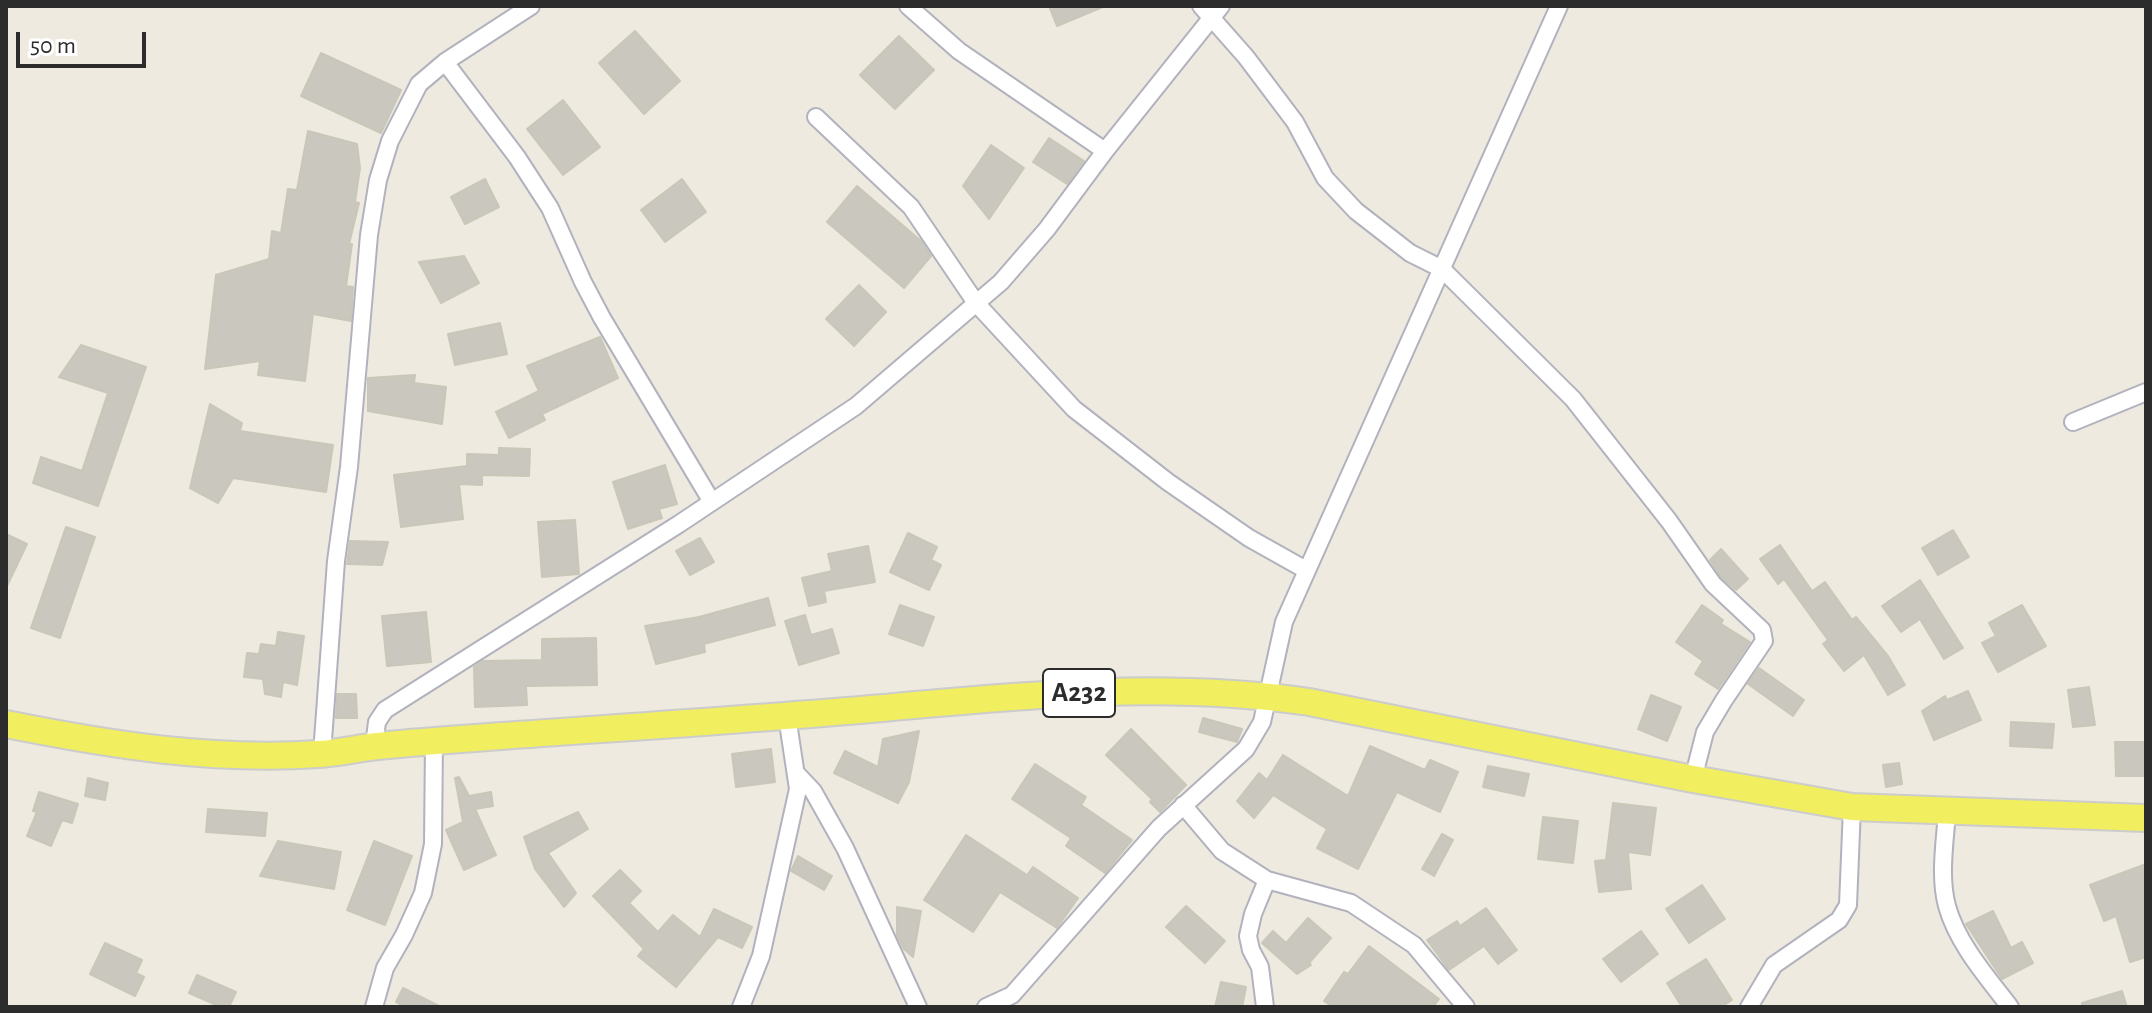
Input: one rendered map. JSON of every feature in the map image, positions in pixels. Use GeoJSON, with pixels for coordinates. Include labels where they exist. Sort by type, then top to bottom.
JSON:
{"type":"FeatureCollection","features":[{"type":"Feature","properties":{"kind":"main road","name":"A232"},"geometry":{"type":"LineString","coordinates":[[6,724],[98,743],[178,753],[241,756],[322,754],[374,746],[1039,694],[1173,690],[1268,696],[1852,807],[2146,818]]}},
{"type":"Feature","properties":{"kind":"street"},"geometry":{"type":"LineString","coordinates":[[908,6],[959,51],[1105,151]]}},
{"type":"Feature","properties":{"kind":"street"},"geometry":{"type":"LineString","coordinates":[[986,1007],[1012,1001],[1159,828],[1246,749],[1262,722],[1284,622],[1559,6]]}},
{"type":"Feature","properties":{"kind":"street"},"geometry":{"type":"LineString","coordinates":[[322,754],[336,561],[349,467],[369,235],[378,180],[390,141],[419,84],[522,8]]}},
{"type":"Feature","properties":{"kind":"street"},"geometry":{"type":"LineString","coordinates":[[374,746],[377,722],[385,710],[712,502],[856,406],[1001,282],[1047,229],[1212,9],[1295,122],[1325,178],[1356,211],[1410,253],[1442,269],[1573,399],[1669,521],[1713,584],[1762,630],[1764,641],[1705,732],[1693,779]]}},
{"type":"Feature","properties":{"kind":"street"},"geometry":{"type":"LineString","coordinates":[[445,62],[517,157],[550,208],[602,318],[712,502]]}},
{"type":"Feature","properties":{"kind":"street"},"geometry":{"type":"LineString","coordinates":[[816,117],[911,207],[976,303],[1074,409],[1168,482],[1249,538],[1306,570]]}},
{"type":"Feature","properties":{"kind":"street"},"geometry":{"type":"LineString","coordinates":[[2073,422],[2146,392]]}},
{"type":"Feature","properties":{"kind":"street"},"geometry":{"type":"LineString","coordinates":[[741,1007],[761,956],[798,789],[787,716]]}},
{"type":"Feature","properties":{"kind":"street"},"geometry":{"type":"LineString","coordinates":[[374,1007],[385,968],[423,893],[433,844],[434,741]]}},
{"type":"Feature","properties":{"kind":"street"},"geometry":{"type":"LineString","coordinates":[[796,773],[813,791],[845,848],[918,1007]]}},
{"type":"Feature","properties":{"kind":"street"},"geometry":{"type":"LineString","coordinates":[[1183,805],[1222,851],[1267,880],[1351,903],[1414,945],[1466,1007]]}},
{"type":"Feature","properties":{"kind":"street"},"geometry":{"type":"LineString","coordinates":[[1749,1007],[1774,965],[1839,920],[1848,905],[1852,807]]}},
{"type":"Feature","properties":{"kind":"street"},"geometry":{"type":"LineString","coordinates":[[1947,812],[1943,870],[1947,905],[1982,970],[2010,1007]]}},
{"type":"Feature","properties":{"kind":"street"},"geometry":{"type":"LineString","coordinates":[[1265,1007],[1260,967],[1248,936],[1267,880]]}},
{"type":"Feature","properties":{"kind":"building"},"geometry":{"type":"Polygon","coordinates":[[[1049,6],[1105,6],[1057,26],[1049,6]]]}},
{"type":"Feature","properties":{"kind":"building"},"geometry":{"type":"Polygon","coordinates":[[[635,31],[680,81],[644,114],[599,63],[635,31]]]}},
{"type":"Feature","properties":{"kind":"building"},"geometry":{"type":"Polygon","coordinates":[[[899,36],[934,70],[895,109],[860,75],[899,36]]]}},
{"type":"Feature","properties":{"kind":"building"},"geometry":{"type":"Polygon","coordinates":[[[321,53],[401,90],[381,133],[301,96],[321,53]]]}},
{"type":"Feature","properties":{"kind":"building"},"geometry":{"type":"Polygon","coordinates":[[[563,100],[600,147],[563,175],[527,129],[563,100]]]}},
{"type":"Feature","properties":{"kind":"building"},"geometry":{"type":"Polygon","coordinates":[[[308,131],[357,144],[360,168],[355,202],[359,203],[349,244],[352,244],[346,286],[353,287],[351,321],[313,314],[305,381],[258,375],[260,361],[205,369],[216,275],[269,259],[272,231],[281,233],[288,189],[297,190],[308,131]]]}},
{"type":"Feature","properties":{"kind":"building"},"geometry":{"type":"Polygon","coordinates":[[[1049,138],[1084,161],[1067,184],[1033,162],[1049,138]]]}},
{"type":"Feature","properties":{"kind":"building"},"geometry":{"type":"Polygon","coordinates":[[[991,145],[1024,168],[989,219],[963,186],[991,145]]]}},
{"type":"Feature","properties":{"kind":"building"},"geometry":{"type":"Polygon","coordinates":[[[485,179],[499,207],[465,224],[451,197],[485,179]]]}},
{"type":"Feature","properties":{"kind":"building"},"geometry":{"type":"Polygon","coordinates":[[[682,179],[706,212],[665,242],[641,210],[682,179]]]}},
{"type":"Feature","properties":{"kind":"building"},"geometry":{"type":"Polygon","coordinates":[[[857,186],[921,241],[931,256],[904,288],[827,222],[857,186]]]}},
{"type":"Feature","properties":{"kind":"building"},"geometry":{"type":"Polygon","coordinates":[[[464,256],[479,283],[441,303],[419,262],[464,256]]]}},
{"type":"Feature","properties":{"kind":"building"},"geometry":{"type":"Polygon","coordinates":[[[859,285],[886,312],[854,346],[826,319],[859,285]]]}},
{"type":"Feature","properties":{"kind":"building"},"geometry":{"type":"Polygon","coordinates":[[[500,323],[507,354],[455,365],[448,334],[500,323]]]}},
{"type":"Feature","properties":{"kind":"building"},"geometry":{"type":"Polygon","coordinates":[[[600,337],[618,378],[542,414],[545,420],[509,438],[496,412],[539,391],[527,366],[600,337]]]}},
{"type":"Feature","properties":{"kind":"building"},"geometry":{"type":"Polygon","coordinates":[[[81,345],[146,367],[98,506],[33,483],[41,457],[82,471],[108,393],[59,377],[81,345]]]}},
{"type":"Feature","properties":{"kind":"building"},"geometry":{"type":"Polygon","coordinates":[[[415,375],[414,383],[446,387],[442,424],[368,411],[368,378],[415,375]]]}},
{"type":"Feature","properties":{"kind":"building"},"geometry":{"type":"Polygon","coordinates":[[[210,404],[242,423],[240,431],[333,445],[326,492],[233,478],[218,503],[190,488],[210,404]]]}},
{"type":"Feature","properties":{"kind":"building"},"geometry":{"type":"Polygon","coordinates":[[[499,448],[530,449],[529,476],[482,475],[482,485],[459,484],[463,519],[401,527],[394,475],[467,466],[467,454],[499,455],[499,448]]]}},
{"type":"Feature","properties":{"kind":"building"},"geometry":{"type":"Polygon","coordinates":[[[665,465],[677,504],[659,509],[662,518],[628,529],[613,482],[665,465]]]}},
{"type":"Feature","properties":{"kind":"building"},"geometry":{"type":"Polygon","coordinates":[[[575,520],[579,574],[542,577],[538,522],[575,520]]]}},
{"type":"Feature","properties":{"kind":"building"},"geometry":{"type":"Polygon","coordinates":[[[66,527],[95,537],[60,638],[31,628],[66,527]]]}},
{"type":"Feature","properties":{"kind":"building"},"geometry":{"type":"Polygon","coordinates":[[[1953,530],[1969,557],[1938,575],[1922,548],[1953,530]]]}},
{"type":"Feature","properties":{"kind":"building"},"geometry":{"type":"Polygon","coordinates":[[[908,533],[937,547],[931,560],[941,565],[929,590],[890,572],[908,533]]]}},
{"type":"Feature","properties":{"kind":"building"},"geometry":{"type":"Polygon","coordinates":[[[6,534],[27,544],[6,588],[6,534]]]}},
{"type":"Feature","properties":{"kind":"building"},"geometry":{"type":"Polygon","coordinates":[[[700,538],[714,562],[690,575],[676,551],[700,538]]]}},
{"type":"Feature","properties":{"kind":"building"},"geometry":{"type":"Polygon","coordinates":[[[350,541],[388,542],[382,565],[347,564],[350,541]]]}},
{"type":"Feature","properties":{"kind":"building"},"geometry":{"type":"Polygon","coordinates":[[[1780,545],[1812,591],[1825,582],[1852,620],[1856,617],[1888,656],[1905,685],[1888,695],[1864,655],[1844,671],[1823,644],[1828,640],[1784,579],[1778,584],[1760,559],[1780,545]]]}},
{"type":"Feature","properties":{"kind":"building"},"geometry":{"type":"Polygon","coordinates":[[[868,546],[875,582],[824,591],[826,602],[809,606],[802,578],[832,571],[828,554],[868,546]]]}},
{"type":"Feature","properties":{"kind":"building"},"geometry":{"type":"Polygon","coordinates":[[[1721,549],[1748,579],[1736,590],[1721,577],[1710,560],[1721,549]]]}},
{"type":"Feature","properties":{"kind":"building"},"geometry":{"type":"Polygon","coordinates":[[[1920,580],[1963,648],[1944,659],[1920,619],[1901,632],[1882,606],[1920,580]]]}},
{"type":"Feature","properties":{"kind":"building"},"geometry":{"type":"Polygon","coordinates":[[[768,598],[775,625],[704,644],[705,652],[656,664],[645,626],[699,617],[768,598]]]}},
{"type":"Feature","properties":{"kind":"building"},"geometry":{"type":"Polygon","coordinates":[[[900,605],[934,617],[923,646],[889,634],[900,605]]]}},
{"type":"Feature","properties":{"kind":"building"},"geometry":{"type":"Polygon","coordinates":[[[1702,605],[1723,620],[1721,624],[1750,642],[1718,689],[1695,674],[1703,661],[1676,642],[1702,605]]]}},
{"type":"Feature","properties":{"kind":"building"},"geometry":{"type":"Polygon","coordinates":[[[2022,605],[2046,646],[1998,672],[1982,643],[1996,636],[1989,623],[2022,605]]]}},
{"type":"Feature","properties":{"kind":"building"},"geometry":{"type":"Polygon","coordinates":[[[426,612],[431,662],[387,666],[382,616],[426,612]]]}},
{"type":"Feature","properties":{"kind":"building"},"geometry":{"type":"Polygon","coordinates":[[[805,615],[811,635],[832,629],[839,653],[799,665],[785,621],[805,615]]]}},
{"type":"Feature","properties":{"kind":"building"},"geometry":{"type":"Polygon","coordinates":[[[278,632],[304,636],[297,685],[283,682],[281,697],[265,694],[263,679],[244,677],[247,653],[259,654],[261,644],[276,646],[278,632]]]}},
{"type":"Feature","properties":{"kind":"building"},"geometry":{"type":"Polygon","coordinates":[[[596,638],[597,685],[526,686],[527,705],[475,707],[474,667],[483,661],[542,660],[542,639],[596,638]]]}},
{"type":"Feature","properties":{"kind":"building"},"geometry":{"type":"Polygon","coordinates":[[[1759,668],[1804,700],[1793,716],[1748,684],[1759,668]]]}},
{"type":"Feature","properties":{"kind":"building"},"geometry":{"type":"Polygon","coordinates":[[[2089,687],[2095,725],[2073,727],[2068,690],[2089,687]]]}},
{"type":"Feature","properties":{"kind":"building"},"geometry":{"type":"Polygon","coordinates":[[[1968,691],[1981,720],[1934,740],[1922,711],[1945,696],[1947,700],[1968,691]]]}},
{"type":"Feature","properties":{"kind":"building"},"geometry":{"type":"Polygon","coordinates":[[[337,694],[356,694],[357,718],[336,718],[337,694]]]}},
{"type":"Feature","properties":{"kind":"building"},"geometry":{"type":"Polygon","coordinates":[[[1651,695],[1681,707],[1667,741],[1638,729],[1651,695]]]}},
{"type":"Feature","properties":{"kind":"building"},"geometry":{"type":"Polygon","coordinates":[[[1203,718],[1242,729],[1237,742],[1199,732],[1203,718]]]}},
{"type":"Feature","properties":{"kind":"building"},"geometry":{"type":"Polygon","coordinates":[[[2011,722],[2054,724],[2052,748],[2010,746],[2011,722]]]}},
{"type":"Feature","properties":{"kind":"building"},"geometry":{"type":"Polygon","coordinates":[[[1131,729],[1186,785],[1160,812],[1150,802],[1152,799],[1106,755],[1131,729]]]}},
{"type":"Feature","properties":{"kind":"building"},"geometry":{"type":"Polygon","coordinates":[[[919,731],[909,782],[898,803],[834,773],[845,751],[878,767],[883,739],[919,731]]]}},
{"type":"Feature","properties":{"kind":"building"},"geometry":{"type":"Polygon","coordinates":[[[2115,742],[2146,742],[2146,776],[2116,776],[2115,742]]]}},
{"type":"Feature","properties":{"kind":"building"},"geometry":{"type":"Polygon","coordinates":[[[1370,746],[1425,770],[1430,760],[1458,772],[1440,812],[1397,792],[1358,869],[1317,848],[1327,829],[1273,795],[1254,818],[1237,801],[1259,773],[1267,780],[1283,755],[1348,796],[1370,746]]]}},
{"type":"Feature","properties":{"kind":"building"},"geometry":{"type":"Polygon","coordinates":[[[771,749],[775,782],[736,787],[732,754],[771,749]]]}},
{"type":"Feature","properties":{"kind":"building"},"geometry":{"type":"Polygon","coordinates":[[[1899,763],[1902,784],[1886,787],[1883,765],[1899,763]]]}},
{"type":"Feature","properties":{"kind":"building"},"geometry":{"type":"Polygon","coordinates":[[[1035,764],[1086,797],[1081,805],[1132,840],[1105,873],[1066,846],[1071,838],[1012,799],[1035,764]]]}},
{"type":"Feature","properties":{"kind":"building"},"geometry":{"type":"Polygon","coordinates":[[[1488,766],[1529,774],[1524,796],[1483,787],[1488,766]]]}},
{"type":"Feature","properties":{"kind":"building"},"geometry":{"type":"Polygon","coordinates":[[[459,777],[469,796],[491,792],[493,806],[475,809],[496,855],[464,870],[446,830],[463,822],[455,778],[459,777]]]}},
{"type":"Feature","properties":{"kind":"building"},"geometry":{"type":"Polygon","coordinates":[[[88,778],[108,783],[105,800],[85,796],[88,778]]]}},
{"type":"Feature","properties":{"kind":"building"},"geometry":{"type":"Polygon","coordinates":[[[39,792],[78,804],[72,823],[62,820],[51,846],[27,836],[37,812],[33,811],[39,792]]]}},
{"type":"Feature","properties":{"kind":"building"},"geometry":{"type":"Polygon","coordinates":[[[1613,803],[1656,808],[1650,855],[1628,852],[1631,889],[1599,892],[1595,861],[1606,860],[1613,803]]]}},
{"type":"Feature","properties":{"kind":"building"},"geometry":{"type":"Polygon","coordinates":[[[208,809],[267,813],[265,836],[206,832],[208,809]]]}},
{"type":"Feature","properties":{"kind":"building"},"geometry":{"type":"Polygon","coordinates":[[[578,812],[588,829],[548,853],[576,893],[564,907],[535,869],[524,837],[578,812]]]}},
{"type":"Feature","properties":{"kind":"building"},"geometry":{"type":"Polygon","coordinates":[[[1543,817],[1578,821],[1573,863],[1538,859],[1543,817]]]}},
{"type":"Feature","properties":{"kind":"building"},"geometry":{"type":"Polygon","coordinates":[[[1442,834],[1453,840],[1434,876],[1422,869],[1442,834]]]}},
{"type":"Feature","properties":{"kind":"building"},"geometry":{"type":"Polygon","coordinates":[[[966,835],[1027,875],[1033,867],[1078,898],[1057,928],[1000,892],[973,932],[924,900],[966,835]]]}},
{"type":"Feature","properties":{"kind":"building"},"geometry":{"type":"Polygon","coordinates":[[[278,841],[341,852],[334,889],[260,876],[278,841]]]}},
{"type":"Feature","properties":{"kind":"building"},"geometry":{"type":"Polygon","coordinates":[[[374,841],[412,856],[385,925],[347,910],[374,841]]]}},
{"type":"Feature","properties":{"kind":"building"},"geometry":{"type":"Polygon","coordinates":[[[798,856],[832,876],[824,890],[791,871],[798,856]]]}},
{"type":"Feature","properties":{"kind":"building"},"geometry":{"type":"Polygon","coordinates":[[[2146,864],[2146,957],[2130,962],[2116,916],[2104,921],[2090,885],[2146,864]]]}},
{"type":"Feature","properties":{"kind":"building"},"geometry":{"type":"Polygon","coordinates":[[[620,870],[641,891],[629,903],[658,932],[673,915],[700,937],[714,909],[752,927],[742,948],[718,937],[676,987],[638,956],[644,949],[593,896],[620,870]]]}},
{"type":"Feature","properties":{"kind":"building"},"geometry":{"type":"Polygon","coordinates":[[[1702,885],[1725,919],[1689,943],[1666,909],[1702,885]]]}},
{"type":"Feature","properties":{"kind":"building"},"geometry":{"type":"Polygon","coordinates":[[[1186,906],[1225,941],[1205,963],[1166,927],[1186,906]]]}},
{"type":"Feature","properties":{"kind":"building"},"geometry":{"type":"Polygon","coordinates":[[[897,907],[921,911],[913,957],[904,949],[897,935],[897,907]]]}},
{"type":"Feature","properties":{"kind":"building"},"geometry":{"type":"Polygon","coordinates":[[[1486,908],[1517,950],[1498,964],[1484,946],[1449,970],[1427,940],[1457,921],[1460,926],[1486,908]]]}},
{"type":"Feature","properties":{"kind":"building"},"geometry":{"type":"Polygon","coordinates":[[[1993,911],[2011,948],[2022,942],[2033,963],[2002,979],[1966,924],[1993,911]]]}},
{"type":"Feature","properties":{"kind":"building"},"geometry":{"type":"Polygon","coordinates":[[[1308,918],[1331,938],[1309,963],[1311,965],[1297,974],[1262,943],[1273,931],[1286,943],[1308,918]]]}},
{"type":"Feature","properties":{"kind":"building"},"geometry":{"type":"Polygon","coordinates":[[[1641,931],[1658,954],[1621,982],[1603,959],[1641,931]]]}},
{"type":"Feature","properties":{"kind":"building"},"geometry":{"type":"Polygon","coordinates":[[[105,943],[142,960],[136,973],[144,977],[135,996],[90,974],[105,943]]]}},
{"type":"Feature","properties":{"kind":"building"},"geometry":{"type":"Polygon","coordinates":[[[1369,946],[1439,999],[1433,1007],[1333,1007],[1324,1001],[1344,972],[1348,974],[1369,946]]]}},
{"type":"Feature","properties":{"kind":"building"},"geometry":{"type":"Polygon","coordinates":[[[1706,959],[1732,1000],[1721,1007],[1682,1007],[1667,983],[1706,959]]]}},
{"type":"Feature","properties":{"kind":"building"},"geometry":{"type":"Polygon","coordinates":[[[197,975],[236,992],[229,1007],[221,1007],[189,993],[197,975]]]}},
{"type":"Feature","properties":{"kind":"building"},"geometry":{"type":"Polygon","coordinates":[[[1221,982],[1246,987],[1242,1007],[1215,1007],[1221,982]]]}},
{"type":"Feature","properties":{"kind":"building"},"geometry":{"type":"Polygon","coordinates":[[[403,988],[441,1007],[405,1007],[396,1002],[403,988]]]}},
{"type":"Feature","properties":{"kind":"building"},"geometry":{"type":"Polygon","coordinates":[[[2122,991],[2127,1007],[2082,1007],[2082,1003],[2122,991]]]}}]}
